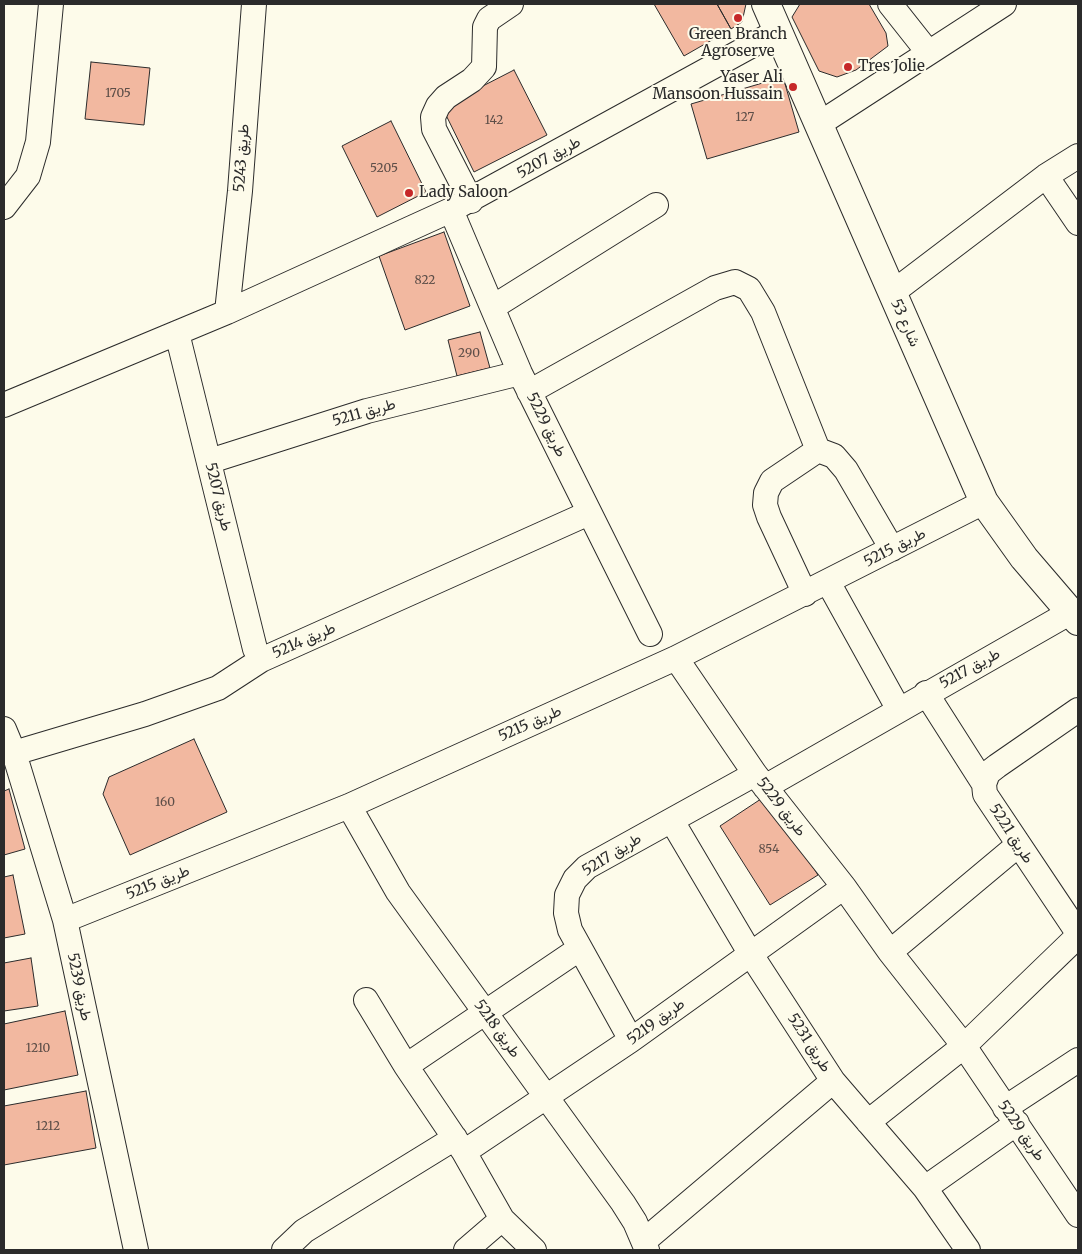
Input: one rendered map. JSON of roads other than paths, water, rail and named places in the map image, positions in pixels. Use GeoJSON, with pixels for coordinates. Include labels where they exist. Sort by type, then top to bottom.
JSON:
{"type":"FeatureCollection","features":[{"type":"Feature","properties":{"kind":"street"},"geometry":{"type":"LineString","coordinates":[[4,207],[28,176],[38,142],[51,4]]}},
{"type":"Feature","properties":{"kind":"street","name":"طريق 5243"},"geometry":{"type":"LineString","coordinates":[[227,312],[240,191],[254,4]]}},
{"type":"Feature","properties":{"kind":"street","name":"طريق 5229"},"geometry":{"type":"LineString","coordinates":[[511,4],[489,19],[485,26],[484,66],[472,80],[446,97],[438,106],[433,117],[434,129],[493,307],[525,382],[650,634]]}},
{"type":"Feature","properties":{"kind":"street","name":"شارع 53"},"geometry":{"type":"LineString","coordinates":[[766,4],[984,502],[1024,558],[1075,616]]}},
{"type":"Feature","properties":{"kind":"street"},"geometry":{"type":"LineString","coordinates":[[890,4],[928,52]]}},
{"type":"Feature","properties":{"kind":"street"},"geometry":{"type":"LineString","coordinates":[[819,124],[1004,4]]}},
{"type":"Feature","properties":{"kind":"street","name":"طريق 5207"},"geometry":{"type":"LineString","coordinates":[[4,405],[227,312],[461,206],[778,31]]}},
{"type":"Feature","properties":{"kind":"street"},"geometry":{"type":"LineString","coordinates":[[892,293],[1046,176],[1078,156]]}},
{"type":"Feature","properties":{"kind":"street"},"geometry":{"type":"LineString","coordinates":[[1046,176],[1078,223]]}},
{"type":"Feature","properties":{"kind":"street"},"geometry":{"type":"LineString","coordinates":[[493,307],[656,205]]}},
{"type":"Feature","properties":{"kind":"street","name":"طريق 5211"},"geometry":{"type":"LineString","coordinates":[[210,461],[367,411],[525,382],[715,288],[735,282],[749,289],[763,312],[818,450]]}},
{"type":"Feature","properties":{"kind":"street","name":"طريق 5207"},"geometry":{"type":"LineString","coordinates":[[177,333],[255,649],[260,660]]}},
{"type":"Feature","properties":{"kind":"street"},"geometry":{"type":"LineString","coordinates":[[805,594],[769,517],[765,505],[766,493],[772,482],[818,450],[834,456],[846,470],[892,549]]}},
{"type":"Feature","properties":{"kind":"street","name":"طريق 5215"},"geometry":{"type":"LineString","coordinates":[[64,920],[349,806],[676,658],[984,502]]}},
{"type":"Feature","properties":{"kind":"street","name":"طريق 5214"},"geometry":{"type":"LineString","coordinates":[[14,753],[144,714],[218,688],[260,660],[589,514]]}},
{"type":"Feature","properties":{"kind":"street"},"geometry":{"type":"LineString","coordinates":[[828,582],[899,710]]}},
{"type":"Feature","properties":{"kind":"street","name":"طريق 5217"},"geometry":{"type":"LineString","coordinates":[[631,1040],[570,930],[566,913],[568,895],[575,879],[595,862],[672,820],[760,781],[899,710],[926,693],[1075,616]]}},
{"type":"Feature","properties":{"kind":"street","name":"طريق 5229"},"geometry":{"type":"LineString","coordinates":[[676,658],[760,781],[844,887],[890,952],[964,1046],[1078,1215]]}},
{"type":"Feature","properties":{"kind":"street","name":"طريق 5221"},"geometry":{"type":"LineString","coordinates":[[926,693],[984,784],[985,794],[1078,934]]}},
{"type":"Feature","properties":{"kind":"street"},"geometry":{"type":"LineString","coordinates":[[984,784],[988,773],[1078,710]]}},
{"type":"Feature","properties":{"kind":"street","name":"طريق 5239"},"geometry":{"type":"LineString","coordinates":[[4,729],[14,753],[64,920],[136,1250]]}},
{"type":"Feature","properties":{"kind":"street","name":"طريق 5218"},"geometry":{"type":"LineString","coordinates":[[349,806],[398,892],[623,1203],[646,1246]]}},
{"type":"Feature","properties":{"kind":"street","name":"طريق 5231"},"geometry":{"type":"LineString","coordinates":[[672,820],[750,953],[833,1080],[925,1188],[968,1250]]}},
{"type":"Feature","properties":{"kind":"street"},"geometry":{"type":"LineString","coordinates":[[890,952],[1018,845]]}},
{"type":"Feature","properties":{"kind":"street","name":"طريق 5219"},"geometry":{"type":"LineString","coordinates":[[284,1250],[304,1231],[547,1097],[631,1040],[844,887]]}},
{"type":"Feature","properties":{"kind":"street"},"geometry":{"type":"LineString","coordinates":[[868,1122],[964,1046],[1078,934]]}},
{"type":"Feature","properties":{"kind":"street"},"geometry":{"type":"LineString","coordinates":[[406,1066],[579,949]]}},
{"type":"Feature","properties":{"kind":"street"},"geometry":{"type":"LineString","coordinates":[[366,1000],[406,1066],[459,1145],[502,1219],[534,1250]]}},
{"type":"Feature","properties":{"kind":"street"},"geometry":{"type":"LineString","coordinates":[[925,1188],[1078,1060]]}},
{"type":"Feature","properties":{"kind":"street"},"geometry":{"type":"LineString","coordinates":[[646,1246],[833,1080]]}},
{"type":"Feature","properties":{"kind":"street"},"geometry":{"type":"LineString","coordinates":[[466,1250],[502,1219]]}},
{"type":"Feature","properties":{"kind":"place","name":"Green Branch Agroserve"},"geometry":{"type":"Point","coordinates":[738,18]}},
{"type":"Feature","properties":{"kind":"place","name":"Tres Jolie"},"geometry":{"type":"Point","coordinates":[848,67]}},
{"type":"Feature","properties":{"kind":"place","name":"Yaser Ali Mansoon Hussain"},"geometry":{"type":"Point","coordinates":[793,87]}},
{"type":"Feature","properties":{"kind":"place","name":"Lady Saloon"},"geometry":{"type":"Point","coordinates":[409,193]}}]}
